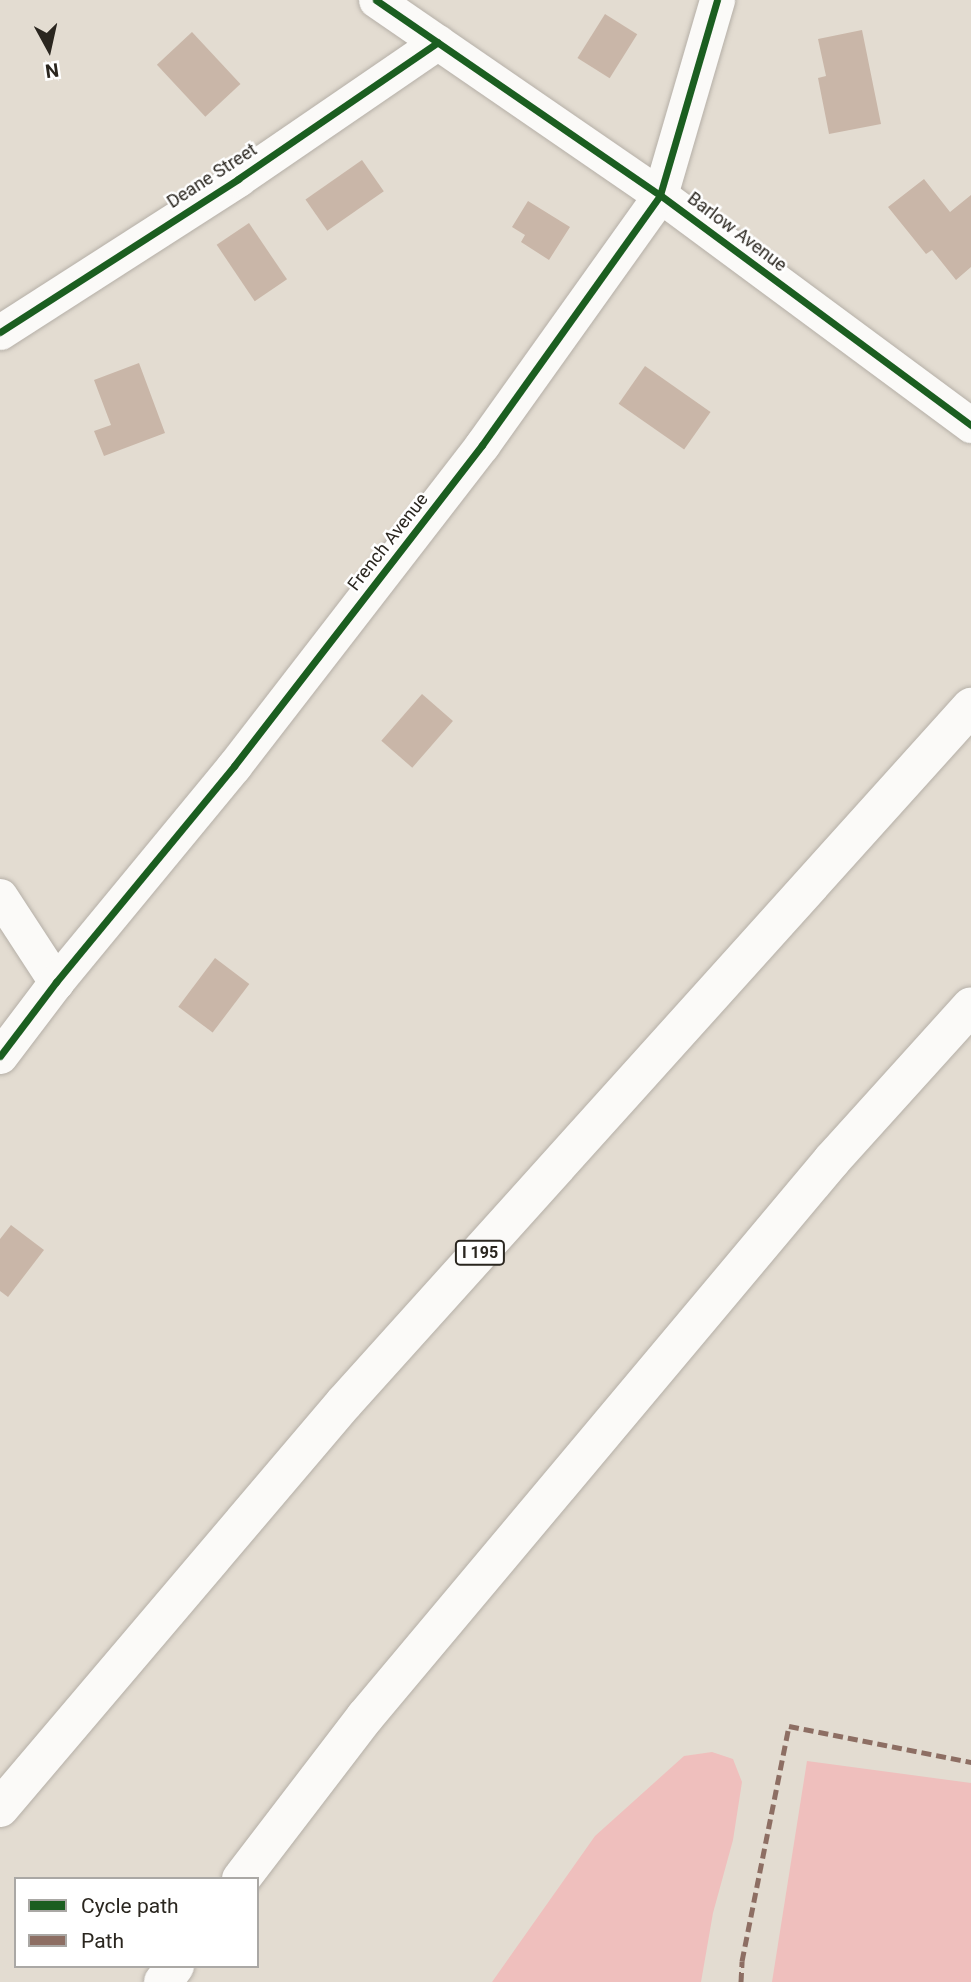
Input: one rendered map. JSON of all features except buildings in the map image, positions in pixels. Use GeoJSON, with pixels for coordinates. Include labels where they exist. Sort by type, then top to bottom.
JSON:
{"type":"FeatureCollection","features":[{"type":"Feature","properties":{"kind":"highway","name":"I 195"},"geometry":{"type":"LineString","coordinates":[[0,1808],[344,1403],[971,707]]}},
{"type":"Feature","properties":{"kind":"highway"},"geometry":{"type":"LineString","coordinates":[[243,1877],[383,1695],[831,1160],[971,1006]]}},
{"type":"Feature","properties":{"kind":"street","name":"Barlow Avenue"},"geometry":{"type":"LineString","coordinates":[[376,0],[660,195],[971,425]]}},
{"type":"Feature","properties":{"kind":"street","name":"French Avenue"},"geometry":{"type":"LineString","coordinates":[[0,1056],[48,992],[234,766],[482,445],[660,195],[717,0]]}},
{"type":"Feature","properties":{"kind":"street","name":"Deane Street"},"geometry":{"type":"LineString","coordinates":[[0,332],[238,179],[438,42]]}},
{"type":"Feature","properties":{"kind":"street"},"geometry":{"type":"LineString","coordinates":[[0,896],[48,992],[0,1011]]}},
{"type":"Feature","properties":{"kind":"shaded area"},"geometry":{"type":"Polygon","coordinates":[[[712,1752],[733,1759],[742,1782],[733,1840],[713,1913],[701,1982],[492,1982],[595,1836],[684,1756],[712,1752]]]}},
{"type":"Feature","properties":{"kind":"shaded area"},"geometry":{"type":"Polygon","coordinates":[[[807,1761],[971,1783],[971,1982],[772,1982],[807,1761]]]}},
{"type":"Feature","properties":{"kind":"marked path"},"geometry":{"type":"LineString","coordinates":[[741,1982],[742,1961],[789,1726],[971,1762]]}},
{"type":"Feature","properties":{"kind":"cycle path"},"geometry":{"type":"LineString","coordinates":[[376,0],[660,195],[971,425]]}},
{"type":"Feature","properties":{"kind":"cycle path"},"geometry":{"type":"LineString","coordinates":[[0,1056],[56,982],[234,766],[482,445],[660,195],[717,0]]}},
{"type":"Feature","properties":{"kind":"cycle path"},"geometry":{"type":"LineString","coordinates":[[0,332],[238,179],[438,42]]}}]}
